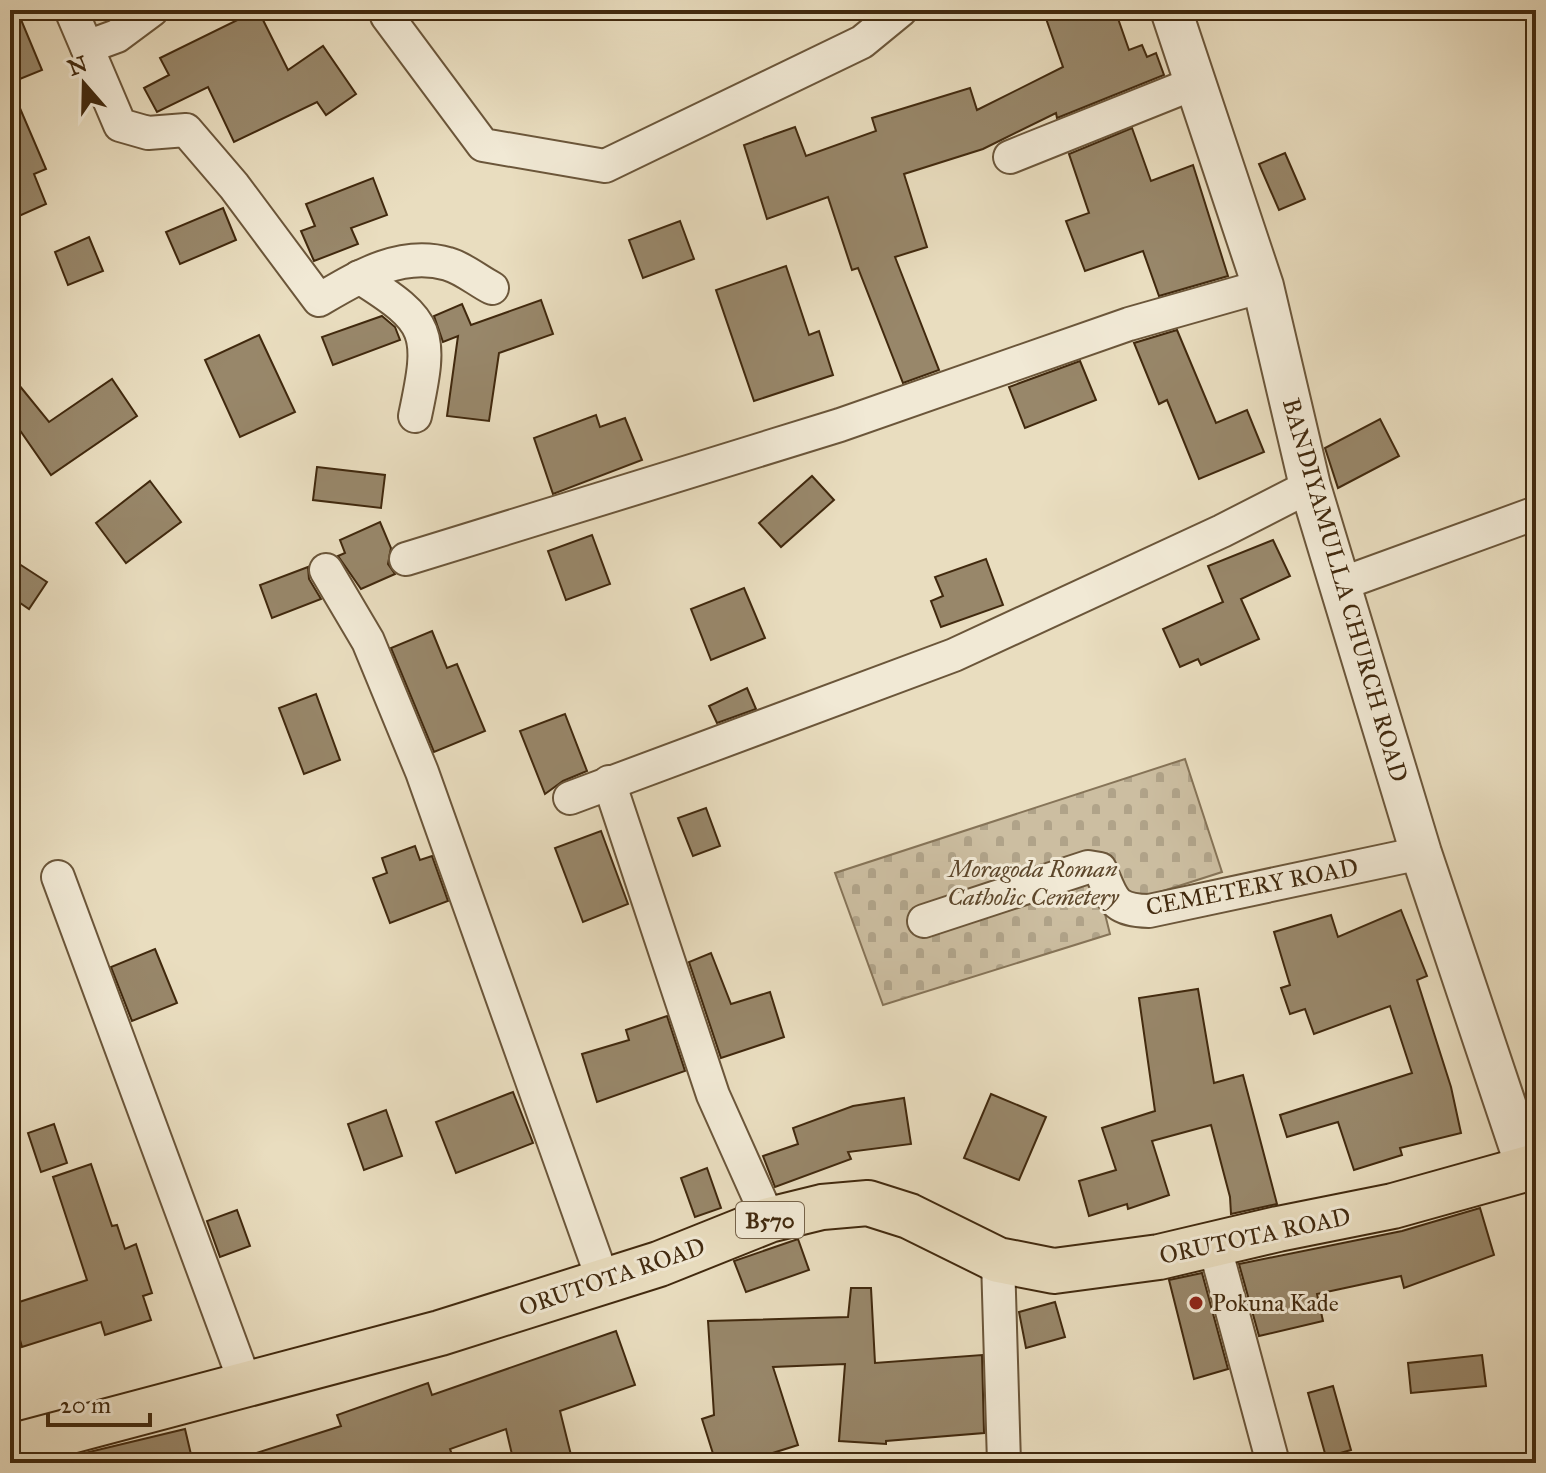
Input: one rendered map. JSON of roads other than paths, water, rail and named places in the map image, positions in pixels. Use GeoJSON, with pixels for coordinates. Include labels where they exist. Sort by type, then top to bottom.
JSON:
{"type":"FeatureCollection","features":[{"type":"Feature","properties":{"kind":"main road","name":"ORUTOTA ROAD"},"geometry":{"type":"LineString","coordinates":[[10,1447],[335,1364],[604,1283],[769,1220],[822,1207],[868,1203],[909,1216],[998,1260],[1054,1271],[1159,1257],[1533,1176]]}},
{"type":"Feature","properties":{"kind":"street"},"geometry":{"type":"LineString","coordinates":[[71,10],[120,125],[148,133],[186,130],[234,186],[319,300],[359,277],[404,260],[448,264],[492,288]]}},
{"type":"Feature","properties":{"kind":"street"},"geometry":{"type":"LineString","coordinates":[[87,47],[117,36],[152,10]]}},
{"type":"Feature","properties":{"kind":"street"},"geometry":{"type":"LineString","coordinates":[[387,16],[483,145],[605,166],[862,42],[901,10]]}},
{"type":"Feature","properties":{"kind":"street","name":"BANDIYAMULLA CHURCH ROAD"},"geometry":{"type":"LineString","coordinates":[[1171,10],[1263,286],[1310,486],[1421,853],[1533,1176]]}},
{"type":"Feature","properties":{"kind":"street"},"geometry":{"type":"LineString","coordinates":[[1010,157],[1195,83]]}},
{"type":"Feature","properties":{"kind":"street"},"geometry":{"type":"LineString","coordinates":[[359,277],[401,303],[419,323],[425,366],[415,416]]}},
{"type":"Feature","properties":{"kind":"street"},"geometry":{"type":"LineString","coordinates":[[406,559],[840,425],[1129,324],[1263,286]]}},
{"type":"Feature","properties":{"kind":"street"},"geometry":{"type":"LineString","coordinates":[[570,798],[954,655],[1222,531],[1310,486]]}},
{"type":"Feature","properties":{"kind":"street"},"geometry":{"type":"LineString","coordinates":[[1341,584],[1536,513]]}},
{"type":"Feature","properties":{"kind":"street"},"geometry":{"type":"LineString","coordinates":[[326,570],[368,641],[422,772],[604,1283]]}},
{"type":"Feature","properties":{"kind":"street"},"geometry":{"type":"LineString","coordinates":[[609,782],[713,1095],[769,1220]]}},
{"type":"Feature","properties":{"kind":"street","name":"CEMETERY ROAD"},"geometry":{"type":"LineString","coordinates":[[924,921],[1088,867],[1100,869],[1113,902],[1127,910],[1149,911],[1421,853]]}},
{"type":"Feature","properties":{"kind":"street"},"geometry":{"type":"LineString","coordinates":[[58,877],[246,1385]]}},
{"type":"Feature","properties":{"kind":"street"},"geometry":{"type":"LineString","coordinates":[[1214,1244],[1273,1463]]}},
{"type":"Feature","properties":{"kind":"street"},"geometry":{"type":"LineString","coordinates":[[998,1260],[1004,1463]]}},
{"type":"Feature","properties":{"kind":"place","name":"Pokuna Kade"},"geometry":{"type":"Point","coordinates":[1196,1303]}},
{"type":"Feature","properties":{"kind":"park label","name":"Moragoda Roman Catholic Cemetery"},"geometry":{"type":"Point","coordinates":[1033,883]}}]}
